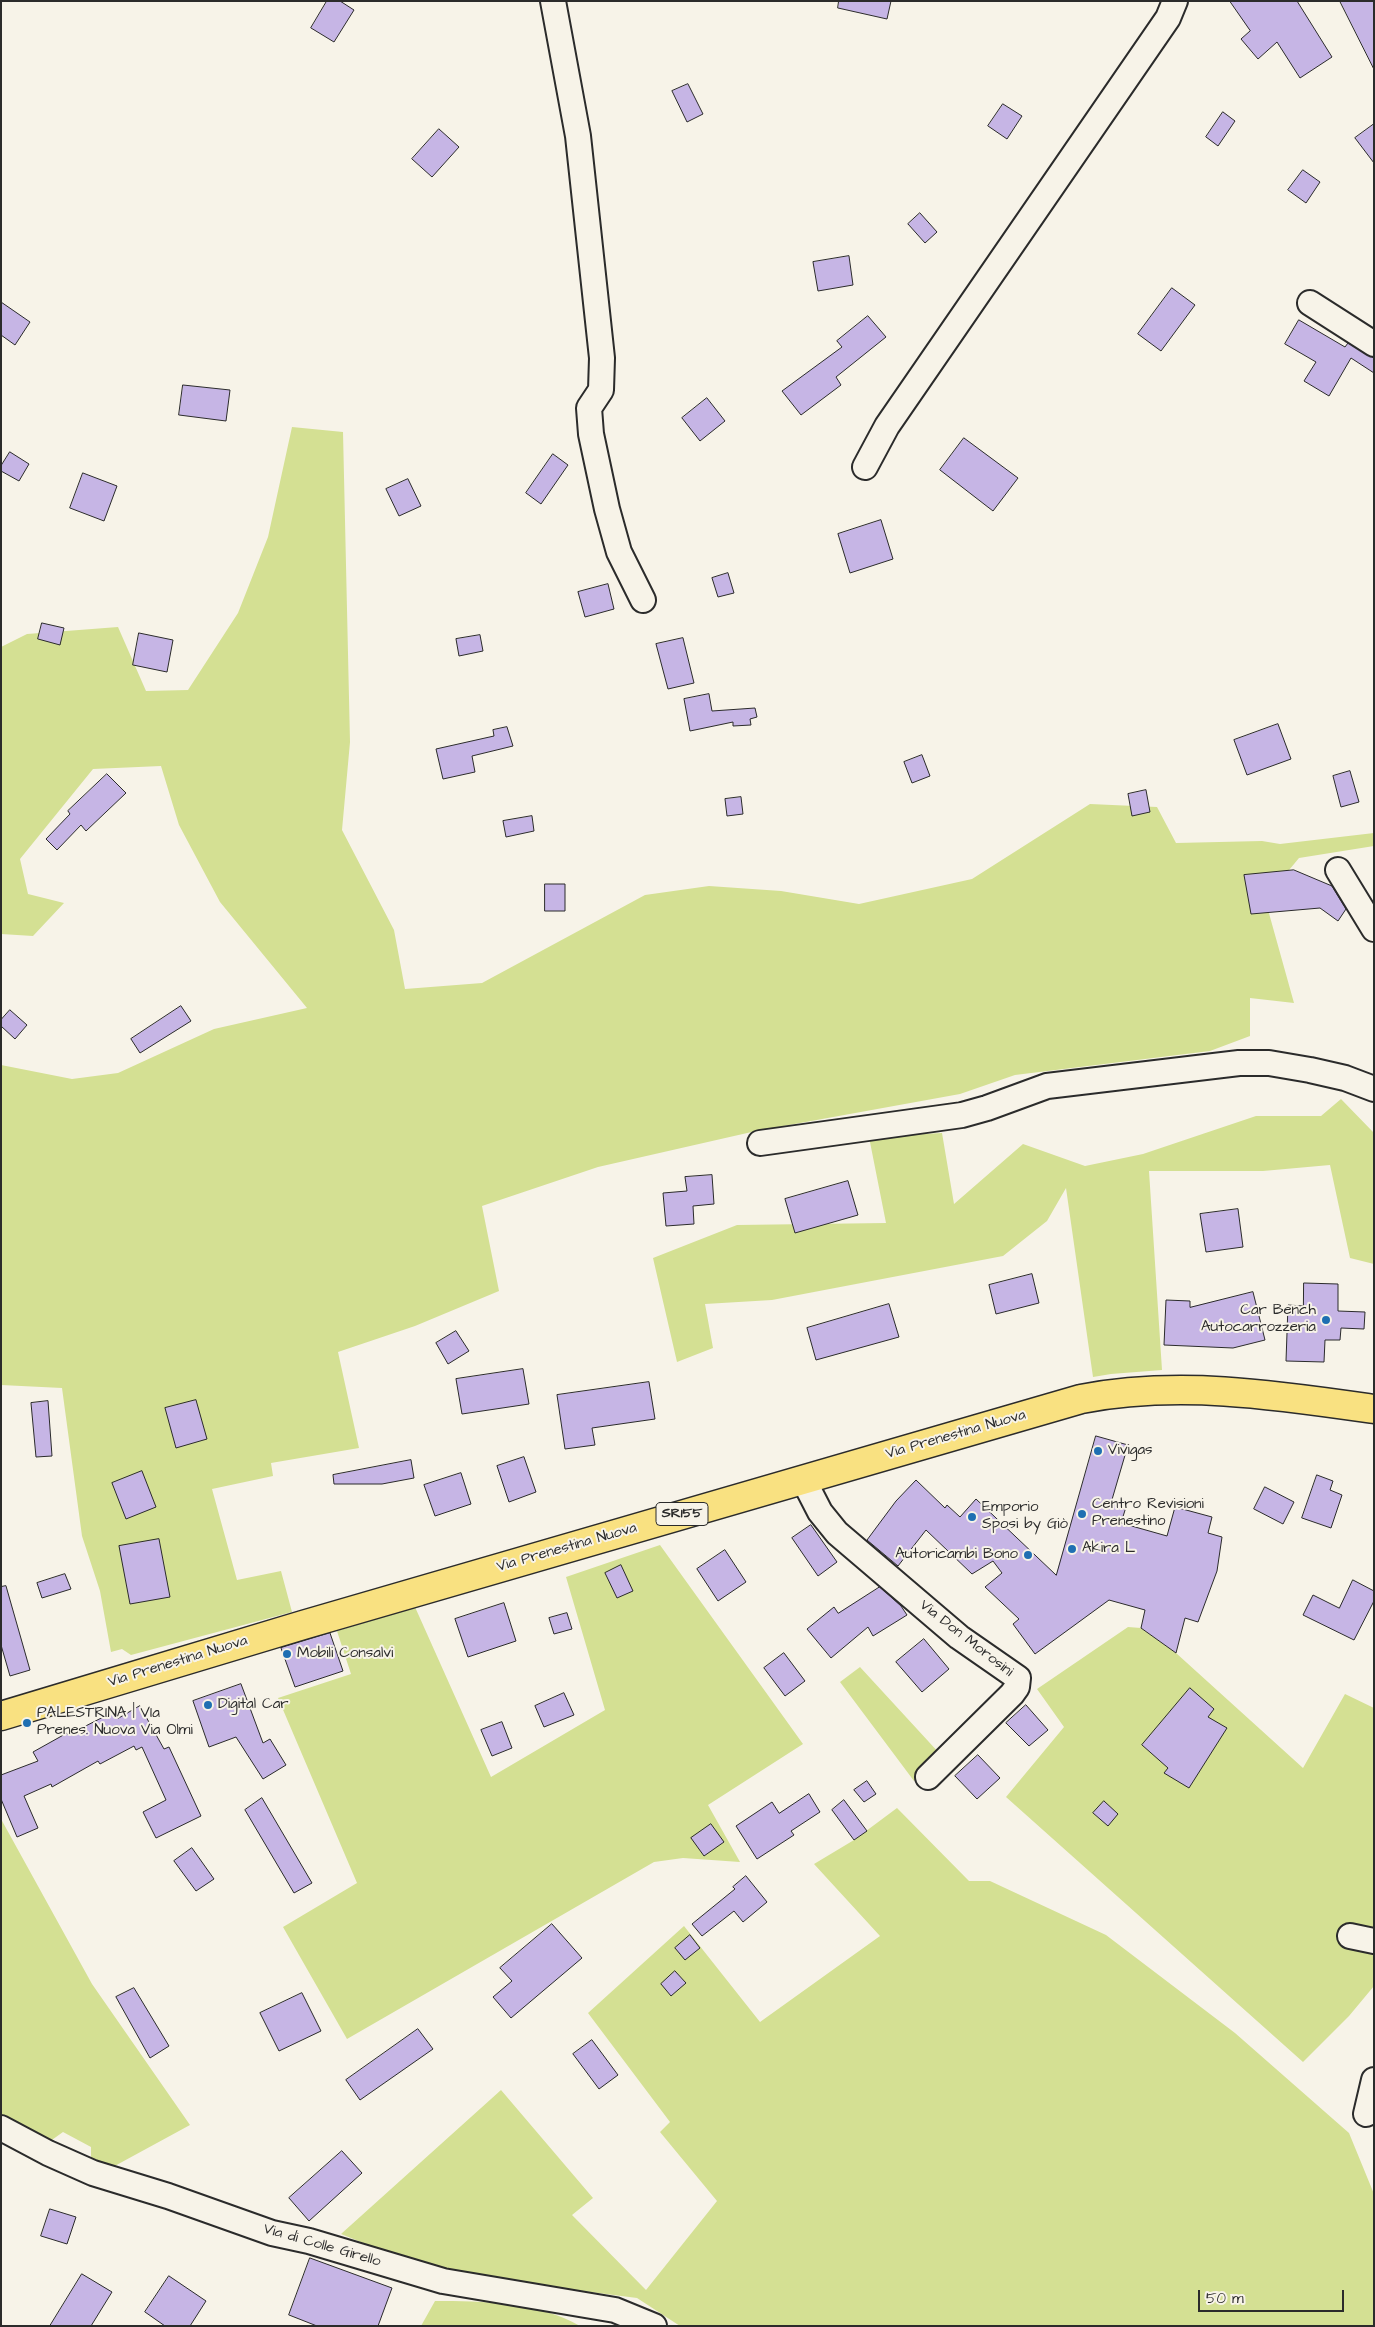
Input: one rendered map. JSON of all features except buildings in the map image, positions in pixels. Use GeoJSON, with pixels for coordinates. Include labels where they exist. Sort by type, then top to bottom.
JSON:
{"type":"FeatureCollection","features":[{"type":"Feature","properties":{"kind":"main road","name":"Via Prenestina Nuova"},"geometry":{"type":"LineString","coordinates":[[1,1716],[312,1622],[1067,1402],[1119,1392],[1149,1390],[1222,1392],[1291,1398],[1374,1409]]}},
{"type":"Feature","properties":{"kind":"street"},"geometry":{"type":"LineString","coordinates":[[553,1],[578,136],[602,358],[601,390],[589,408],[591,434],[607,509],[620,552],[643,600]]}},
{"type":"Feature","properties":{"kind":"street"},"geometry":{"type":"LineString","coordinates":[[865,467],[887,426],[1168,18],[1175,1]]}},
{"type":"Feature","properties":{"kind":"street"},"geometry":{"type":"LineString","coordinates":[[1310,303],[1374,344]]}},
{"type":"Feature","properties":{"kind":"street"},"geometry":{"type":"LineString","coordinates":[[1338,870],[1374,929]]}},
{"type":"Feature","properties":{"kind":"street"},"geometry":{"type":"LineString","coordinates":[[760,1142],[962,1115],[1047,1086],[1232,1063],[1269,1064],[1310,1070],[1345,1078],[1374,1089]]}},
{"type":"Feature","properties":{"kind":"street","name":"Via Don Morosini"},"geometry":{"type":"LineString","coordinates":[[803,1479],[820,1512],[837,1533],[959,1637],[1018,1678],[1017,1687],[1012,1694],[928,1777]]}},
{"type":"Feature","properties":{"kind":"street"},"geometry":{"type":"LineString","coordinates":[[1350,1936],[1374,1941]]}},
{"type":"Feature","properties":{"kind":"street"},"geometry":{"type":"LineString","coordinates":[[1366,2114],[1374,2080]]}},
{"type":"Feature","properties":{"kind":"street","name":"Via di Colle Girello"},"geometry":{"type":"LineString","coordinates":[[1,2128],[93,2173],[168,2196],[272,2233],[309,2241],[443,2281],[615,2310],[654,2326]]}},
{"type":"Feature","properties":{"kind":"green space"},"geometry":{"type":"Polygon","coordinates":[[[292,427],[343,432],[350,742],[342,830],[394,930],[405,989],[482,983],[645,895],[709,886],[781,891],[859,904],[972,879],[1090,804],[1157,807],[1176,843],[1262,841],[1280,844],[1374,833],[1374,846],[1299,858],[1265,899],[1294,1003],[1250,998],[1250,1036],[1210,1051],[1015,1075],[960,1094],[756,1131],[598,1167],[482,1206],[499,1291],[415,1326],[338,1352],[359,1448],[271,1463],[273,1476],[212,1489],[237,1580],[281,1571],[292,1612],[131,1655],[122,1649],[111,1652],[100,1591],[82,1536],[62,1388],[1,1385],[1,1065],[72,1079],[118,1073],[214,1029],[307,1008],[220,902],[179,825],[161,766],[93,769],[20,859],[28,894],[64,903],[33,936],[1,934],[1,647],[27,634],[118,627],[146,691],[188,690],[238,613],[268,537],[292,427]]]}},
{"type":"Feature","properties":{"kind":"green space"},"geometry":{"type":"Polygon","coordinates":[[[1341,1099],[1374,1133],[1374,1264],[1350,1258],[1330,1165],[1263,1171],[1149,1171],[1162,1370],[1093,1377],[1066,1188],[1047,1221],[1003,1256],[772,1300],[705,1304],[713,1348],[677,1362],[653,1258],[737,1225],[886,1223],[869,1137],[942,1133],[954,1204],[1023,1144],[1085,1166],[1143,1154],[1256,1116],[1321,1116],[1341,1099]]]}},
{"type":"Feature","properties":{"kind":"green space"},"geometry":{"type":"Polygon","coordinates":[[[660,1545],[803,1744],[708,1805],[740,1862],[683,1858],[654,1862],[347,2039],[283,1927],[357,1883],[278,1698],[351,1674],[337,1631],[415,1607],[491,1777],[605,1710],[566,1577],[660,1545]]]}},
{"type":"Feature","properties":{"kind":"green space"},"geometry":{"type":"Polygon","coordinates":[[[1128,1627],[1141,1628],[1176,1653],[1303,1768],[1345,1694],[1374,1708],[1374,1986],[1349,2016],[1303,2062],[1006,1797],[1064,1727],[1037,1689],[1128,1627]]]}},
{"type":"Feature","properties":{"kind":"green space"},"geometry":{"type":"Polygon","coordinates":[[[860,1667],[940,1754],[914,1781],[840,1682],[860,1667]]]}},
{"type":"Feature","properties":{"kind":"green space"},"geometry":{"type":"Polygon","coordinates":[[[897,1808],[969,1881],[990,1881],[1106,1935],[1235,2033],[1349,2133],[1374,2194],[1374,2326],[680,2326],[637,2298],[528,2284],[418,2265],[341,2234],[501,2090],[593,2198],[572,2215],[646,2290],[717,2201],[660,2132],[670,2122],[588,2013],[684,1926],[760,2022],[880,1936],[814,1864],[854,1840],[897,1808]]]}},
{"type":"Feature","properties":{"kind":"green space"},"geometry":{"type":"Polygon","coordinates":[[[1,1819],[92,1984],[190,2125],[111,2168],[91,2160],[91,2147],[63,2132],[49,2142],[1,2116],[1,1819]]]}},
{"type":"Feature","properties":{"kind":"green space"},"geometry":{"type":"Polygon","coordinates":[[[435,2301],[510,2304],[547,2312],[580,2326],[421,2326],[435,2301]]]}},
{"type":"Feature","properties":{"kind":"place","name":"Car Bench Autocarrozzeria"},"geometry":{"type":"Point","coordinates":[1326,1320]}},
{"type":"Feature","properties":{"kind":"place","name":"Vivigas"},"geometry":{"type":"Point","coordinates":[1098,1451]}},
{"type":"Feature","properties":{"kind":"place","name":"Centro Revisioni Prenestino"},"geometry":{"type":"Point","coordinates":[1082,1514]}},
{"type":"Feature","properties":{"kind":"place","name":"Emporio Sposi by Giò"},"geometry":{"type":"Point","coordinates":[972,1517]}},
{"type":"Feature","properties":{"kind":"place","name":"Akira L"},"geometry":{"type":"Point","coordinates":[1072,1549]}},
{"type":"Feature","properties":{"kind":"place","name":"Autoricambi Bono"},"geometry":{"type":"Point","coordinates":[1028,1555]}},
{"type":"Feature","properties":{"kind":"place","name":"Mobili Consalvi"},"geometry":{"type":"Point","coordinates":[287,1654]}},
{"type":"Feature","properties":{"kind":"place","name":"Digital Car"},"geometry":{"type":"Point","coordinates":[208,1705]}},
{"type":"Feature","properties":{"kind":"place","name":"PALESTRINA | VIa Prenes. Nuova Via Olmi"},"geometry":{"type":"Point","coordinates":[27,1723]}}]}
